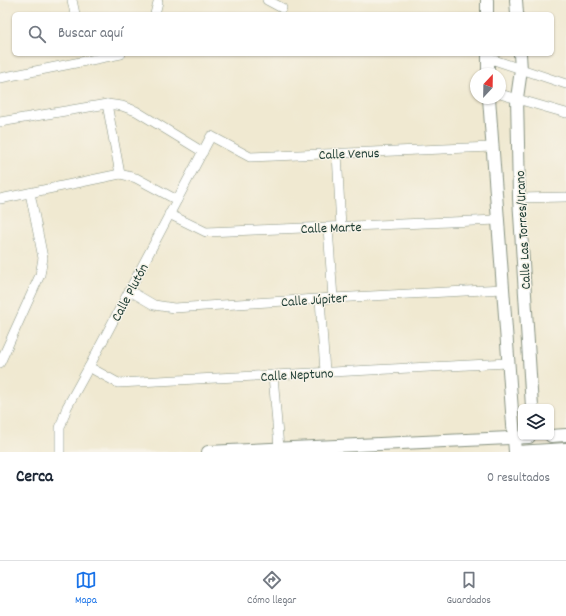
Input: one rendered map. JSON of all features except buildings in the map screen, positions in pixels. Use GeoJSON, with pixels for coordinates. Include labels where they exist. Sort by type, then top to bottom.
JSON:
{"type":"FeatureCollection","features":[{"type":"Feature","properties":{"kind":"street"},"geometry":{"type":"LineString","coordinates":[[72,0],[75,12]]}},
{"type":"Feature","properties":{"kind":"street"},"geometry":{"type":"LineString","coordinates":[[267,0],[283,7]]}},
{"type":"Feature","properties":{"kind":"street"},"geometry":{"type":"LineString","coordinates":[[487,0],[487,12]]}},
{"type":"Feature","properties":{"kind":"street"},"geometry":{"type":"LineString","coordinates":[[516,0],[517,12]]}},
{"type":"Feature","properties":{"kind":"street"},"geometry":{"type":"LineString","coordinates":[[156,12],[158,2]]}},
{"type":"Feature","properties":{"kind":"street"},"geometry":{"type":"LineString","coordinates":[[0,78],[83,58],[102,56]]}},
{"type":"Feature","properties":{"kind":"street"},"geometry":{"type":"LineString","coordinates":[[488,68],[488,56],[521,70],[566,84]]}},
{"type":"Feature","properties":{"kind":"street","name":"Calle Las Torres/Urano"},"geometry":{"type":"LineString","coordinates":[[520,56],[521,70],[517,98],[520,198],[532,404]]}},
{"type":"Feature","properties":{"kind":"street"},"geometry":{"type":"LineString","coordinates":[[506,95],[566,113]]}},
{"type":"Feature","properties":{"kind":"street"},"geometry":{"type":"LineString","coordinates":[[107,104],[120,174]]}},
{"type":"Feature","properties":{"kind":"street"},"geometry":{"type":"LineString","coordinates":[[0,122],[107,104],[122,106],[136,111],[203,152]]}},
{"type":"Feature","properties":{"kind":"street","name":"Calle Las Torres/Urano"},"geometry":{"type":"LineString","coordinates":[[489,104],[516,452]]}},
{"type":"Feature","properties":{"kind":"street","name":"Calle Venus"},"geometry":{"type":"LineString","coordinates":[[211,136],[250,157],[492,147]]}},
{"type":"Feature","properties":{"kind":"street","name":"Calle Plutón"},"geometry":{"type":"LineString","coordinates":[[60,452],[60,428],[67,407],[130,291],[211,136]]}},
{"type":"Feature","properties":{"kind":"street"},"geometry":{"type":"LineString","coordinates":[[337,153],[341,227]]}},
{"type":"Feature","properties":{"kind":"street"},"geometry":{"type":"LineString","coordinates":[[0,199],[120,174],[136,178],[177,200]]}},
{"type":"Feature","properties":{"kind":"street"},"geometry":{"type":"LineString","coordinates":[[0,363],[40,275],[42,264],[43,258],[30,193]]}},
{"type":"Feature","properties":{"kind":"street"},"geometry":{"type":"LineString","coordinates":[[520,198],[566,196]]}},
{"type":"Feature","properties":{"kind":"street","name":"Calle Marte"},"geometry":{"type":"LineString","coordinates":[[169,214],[206,232],[498,220]]}},
{"type":"Feature","properties":{"kind":"street"},"geometry":{"type":"LineString","coordinates":[[328,228],[333,298]]}},
{"type":"Feature","properties":{"kind":"street","name":"Calle Júpiter"},"geometry":{"type":"LineString","coordinates":[[130,291],[154,305],[174,308],[503,289]]}},
{"type":"Feature","properties":{"kind":"street"},"geometry":{"type":"LineString","coordinates":[[320,299],[325,372]]}},
{"type":"Feature","properties":{"kind":"street","name":"Calle Neptuno"},"geometry":{"type":"LineString","coordinates":[[89,367],[118,383],[508,363]]}},
{"type":"Feature","properties":{"kind":"street"},"geometry":{"type":"LineString","coordinates":[[273,375],[279,448]]}},
{"type":"Feature","properties":{"kind":"street"},"geometry":{"type":"LineString","coordinates":[[554,436],[566,435]]}},
{"type":"Feature","properties":{"kind":"street"},"geometry":{"type":"LineString","coordinates":[[208,452],[279,448],[326,449],[518,438]]}},
{"type":"Feature","properties":{"kind":"street"},"geometry":{"type":"LineString","coordinates":[[533,440],[534,451]]}},
{"type":"Feature","properties":{"kind":"street"},"geometry":{"type":"LineString","coordinates":[[516,452],[566,449]]}}]}
